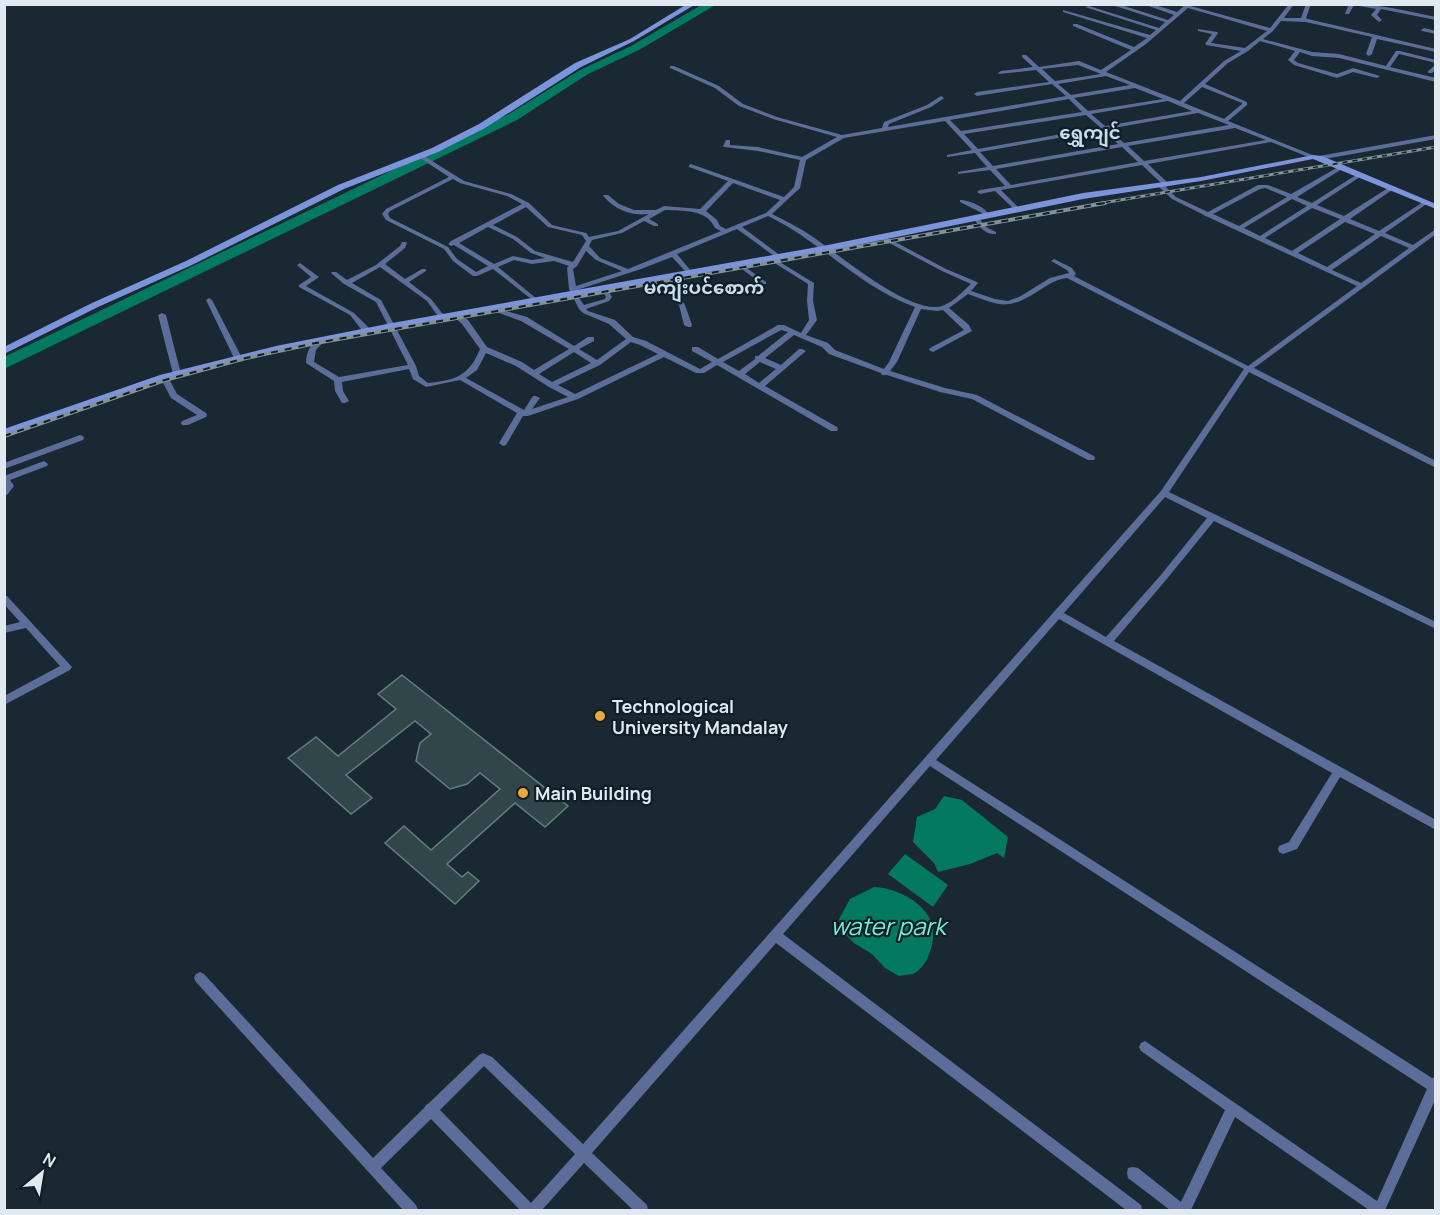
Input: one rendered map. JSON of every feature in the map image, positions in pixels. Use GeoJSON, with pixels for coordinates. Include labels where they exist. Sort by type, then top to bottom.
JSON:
{"type":"FeatureCollection","features":[{"type":"Feature","properties":{"kind":"street"},"geometry":{"type":"LineString","coordinates":[[4,351],[95,305],[189,263],[341,187],[421,156],[482,126],[578,65],[632,40],[693,4]]}},
{"type":"Feature","properties":{"kind":"street"},"geometry":{"type":"LineString","coordinates":[[1111,4],[1167,21]]}},
{"type":"Feature","properties":{"kind":"street"},"geometry":{"type":"LineString","coordinates":[[1144,4],[1177,14]]}},
{"type":"Feature","properties":{"kind":"street"},"geometry":{"type":"LineString","coordinates":[[1180,104],[1226,62],[1246,50],[1271,30],[1292,4]]}},
{"type":"Feature","properties":{"kind":"street"},"geometry":{"type":"LineString","coordinates":[[1306,20],[1303,18],[1309,4]]}},
{"type":"Feature","properties":{"kind":"street"},"geometry":{"type":"LineString","coordinates":[[1347,13],[1354,4],[1435,19]]}},
{"type":"Feature","properties":{"kind":"street"},"geometry":{"type":"LineString","coordinates":[[977,94],[1104,73],[1151,37],[1184,5],[1271,30]]}},
{"type":"Feature","properties":{"kind":"street"},"geometry":{"type":"LineString","coordinates":[[1087,7],[1158,29]]}},
{"type":"Feature","properties":{"kind":"street"},"geometry":{"type":"LineString","coordinates":[[1379,8],[1374,15],[1379,20]]}},
{"type":"Feature","properties":{"kind":"street"},"geometry":{"type":"LineString","coordinates":[[1065,11],[1151,37]]}},
{"type":"Feature","properties":{"kind":"street"},"geometry":{"type":"LineString","coordinates":[[1281,19],[1306,20],[1436,51]]}},
{"type":"Feature","properties":{"kind":"street"},"geometry":{"type":"LineString","coordinates":[[1075,26],[1134,49]]}},
{"type":"Feature","properties":{"kind":"street"},"geometry":{"type":"LineString","coordinates":[[1200,30],[1215,33],[1208,44],[1246,50]]}},
{"type":"Feature","properties":{"kind":"street"},"geometry":{"type":"LineString","coordinates":[[1424,30],[1435,33]]}},
{"type":"Feature","properties":{"kind":"street"},"geometry":{"type":"LineString","coordinates":[[1369,54],[1375,37]]}},
{"type":"Feature","properties":{"kind":"street"},"geometry":{"type":"LineString","coordinates":[[1260,39],[1319,55],[1339,56],[1436,81]]}},
{"type":"Feature","properties":{"kind":"street"},"geometry":{"type":"LineString","coordinates":[[1299,50],[1291,60],[1296,64],[1337,76],[1353,70],[1377,76]]}},
{"type":"Feature","properties":{"kind":"street"},"geometry":{"type":"LineString","coordinates":[[1387,68],[1398,52],[1436,62]]}},
{"type":"Feature","properties":{"kind":"street"},"geometry":{"type":"LineString","coordinates":[[1024,56],[1166,184]]}},
{"type":"Feature","properties":{"kind":"street"},"geometry":{"type":"LineString","coordinates":[[1413,75],[1421,58]]}},
{"type":"Feature","properties":{"kind":"street"},"geometry":{"type":"LineString","coordinates":[[1001,74],[1079,63],[1436,207]]}},
{"type":"Feature","properties":{"kind":"street"},"geometry":{"type":"LineString","coordinates":[[672,67],[717,87],[741,105],[776,118],[842,137]]}},
{"type":"Feature","properties":{"kind":"street"},"geometry":{"type":"LineString","coordinates":[[1430,72],[1436,67]]}},
{"type":"Feature","properties":{"kind":"street"},"geometry":{"type":"LineString","coordinates":[[1202,85],[1244,102],[1245,104],[1225,121]]}},
{"type":"Feature","properties":{"kind":"street"},"geometry":{"type":"LineString","coordinates":[[728,141],[726,146],[758,149],[803,159],[842,137],[1135,87]]}},
{"type":"Feature","properties":{"kind":"street"},"geometry":{"type":"LineString","coordinates":[[885,129],[886,123],[929,106],[941,98]]}},
{"type":"Feature","properties":{"kind":"street"},"geometry":{"type":"LineString","coordinates":[[961,133],[1169,100]]}},
{"type":"Feature","properties":{"kind":"street"},"geometry":{"type":"LineString","coordinates":[[949,156],[1200,111]]}},
{"type":"Feature","properties":{"kind":"street"},"geometry":{"type":"LineString","coordinates":[[945,118],[1010,187]]}},
{"type":"Feature","properties":{"kind":"street"},"geometry":{"type":"LineString","coordinates":[[960,173],[1237,126]]}},
{"type":"Feature","properties":{"kind":"street"},"geometry":{"type":"LineString","coordinates":[[573,291],[604,288],[823,249],[1083,196],[1166,184],[1436,137]]}},
{"type":"Feature","properties":{"kind":"street"},"geometry":{"type":"LineString","coordinates":[[980,192],[1272,141]]}},
{"type":"Feature","properties":{"kind":"street"},"geometry":{"type":"LineString","coordinates":[[421,156],[453,177],[509,195],[527,204],[550,226],[574,230],[589,239],[620,232],[657,210]]}},
{"type":"Feature","properties":{"kind":"street"},"geometry":{"type":"LineString","coordinates":[[4,433],[164,377],[238,358],[392,326],[493,309],[573,291],[639,268],[768,214],[797,188],[803,159]]}},
{"type":"Feature","properties":{"kind":"street"},"geometry":{"type":"LineString","coordinates":[[692,166],[784,199]]}},
{"type":"Feature","properties":{"kind":"street"},"geometry":{"type":"LineString","coordinates":[[1238,229],[1340,168]]}},
{"type":"Feature","properties":{"kind":"street"},"geometry":{"type":"LineString","coordinates":[[1259,239],[1358,176]]}},
{"type":"Feature","properties":{"kind":"street"},"geometry":{"type":"LineString","coordinates":[[453,177],[385,214],[388,219],[446,248],[455,260],[475,275],[513,258],[532,262],[554,259]]}},
{"type":"Feature","properties":{"kind":"street"},"geometry":{"type":"LineString","coordinates":[[702,211],[732,180]]}},
{"type":"Feature","properties":{"kind":"street"},"geometry":{"type":"LineString","coordinates":[[1166,184],[1162,187],[1174,198],[1362,286]]}},
{"type":"Feature","properties":{"kind":"street"},"geometry":{"type":"LineString","coordinates":[[1208,215],[1258,187],[1271,188],[1414,248]]}},
{"type":"Feature","properties":{"kind":"street"},"geometry":{"type":"LineString","coordinates":[[996,189],[1018,210]]}},
{"type":"Feature","properties":{"kind":"street"},"geometry":{"type":"LineString","coordinates":[[1292,254],[1390,189]]}},
{"type":"Feature","properties":{"kind":"street"},"geometry":{"type":"LineString","coordinates":[[606,196],[616,206],[632,213],[664,208],[702,211],[725,231]]}},
{"type":"Feature","properties":{"kind":"street"},"geometry":{"type":"LineString","coordinates":[[962,201],[985,212],[987,216]]}},
{"type":"Feature","properties":{"kind":"street"},"geometry":{"type":"LineString","coordinates":[[1327,270],[1425,203]]}},
{"type":"Feature","properties":{"kind":"street"},"geometry":{"type":"LineString","coordinates":[[446,248],[453,242],[527,204]]}},
{"type":"Feature","properties":{"kind":"street"},"geometry":{"type":"LineString","coordinates":[[768,214],[788,224],[823,249],[918,307],[945,308],[975,283],[950,273],[880,236]]}},
{"type":"Feature","properties":{"kind":"street"},"geometry":{"type":"LineString","coordinates":[[976,218],[984,228],[994,233]]}},
{"type":"Feature","properties":{"kind":"street"},"geometry":{"type":"LineString","coordinates":[[645,219],[656,225]]}},
{"type":"Feature","properties":{"kind":"street"},"geometry":{"type":"LineString","coordinates":[[488,225],[515,238],[533,252],[575,265]]}},
{"type":"Feature","properties":{"kind":"street"},"geometry":{"type":"LineString","coordinates":[[738,227],[774,257],[811,283],[810,301],[813,320],[802,336]]}},
{"type":"Feature","properties":{"kind":"street"},"geometry":{"type":"LineString","coordinates":[[534,1210],[1164,493],[1249,369],[1436,231]]}},
{"type":"Feature","properties":{"kind":"street"},"geometry":{"type":"LineString","coordinates":[[589,239],[575,265],[570,268],[573,291],[581,308],[588,314],[612,322],[630,339],[699,372],[779,327],[825,345],[832,352],[885,373],[974,397],[1091,458]]}},
{"type":"Feature","properties":{"kind":"street"},"geometry":{"type":"LineString","coordinates":[[453,242],[494,267],[535,300]]}},
{"type":"Feature","properties":{"kind":"street"},"geometry":{"type":"LineString","coordinates":[[346,283],[380,264],[403,247],[404,243]]}},
{"type":"Feature","properties":{"kind":"street"},"geometry":{"type":"LineString","coordinates":[[586,247],[598,259],[627,271]]}},
{"type":"Feature","properties":{"kind":"street"},"geometry":{"type":"LineString","coordinates":[[673,254],[689,272]]}},
{"type":"Feature","properties":{"kind":"street"},"geometry":{"type":"LineString","coordinates":[[966,291],[1008,303],[1016,301],[1055,279],[1073,274],[1070,269],[1054,261]]}},
{"type":"Feature","properties":{"kind":"street"},"geometry":{"type":"LineString","coordinates":[[738,263],[764,283]]}},
{"type":"Feature","properties":{"kind":"street"},"geometry":{"type":"LineString","coordinates":[[380,264],[429,300],[442,318]]}},
{"type":"Feature","properties":{"kind":"street"},"geometry":{"type":"LineString","coordinates":[[300,266],[316,277],[301,286],[352,314],[367,331]]}},
{"type":"Feature","properties":{"kind":"street"},"geometry":{"type":"LineString","coordinates":[[639,268],[650,279]]}},
{"type":"Feature","properties":{"kind":"street"},"geometry":{"type":"LineString","coordinates":[[405,282],[424,270]]}},
{"type":"Feature","properties":{"kind":"street"},"geometry":{"type":"LineString","coordinates":[[334,273],[346,283],[379,301],[416,378],[426,385],[461,378],[476,368],[484,349]]}},
{"type":"Feature","properties":{"kind":"street"},"geometry":{"type":"LineString","coordinates":[[1068,276],[1436,465]]}},
{"type":"Feature","properties":{"kind":"street"},"geometry":{"type":"LineString","coordinates":[[662,277],[682,305],[688,325]]}},
{"type":"Feature","properties":{"kind":"street"},"geometry":{"type":"LineString","coordinates":[[581,308],[607,300],[609,297],[604,288]]}},
{"type":"Feature","properties":{"kind":"street"},"geometry":{"type":"LineString","coordinates":[[209,300],[238,358]]}},
{"type":"Feature","properties":{"kind":"street"},"geometry":{"type":"LineString","coordinates":[[885,373],[893,362],[918,307]]}},
{"type":"Feature","properties":{"kind":"street"},"geometry":{"type":"LineString","coordinates":[[933,350],[968,331],[945,308]]}},
{"type":"Feature","properties":{"kind":"street"},"geometry":{"type":"LineString","coordinates":[[493,309],[524,319],[597,363]]}},
{"type":"Feature","properties":{"kind":"street"},"geometry":{"type":"LineString","coordinates":[[162,315],[177,374]]}},
{"type":"Feature","properties":{"kind":"street"},"geometry":{"type":"LineString","coordinates":[[456,315],[465,322],[484,349],[535,373],[575,397]]}},
{"type":"Feature","properties":{"kind":"street"},"geometry":{"type":"LineString","coordinates":[[739,375],[758,357],[793,332]]}},
{"type":"Feature","properties":{"kind":"street"},"geometry":{"type":"LineString","coordinates":[[535,373],[591,339]]}},
{"type":"Feature","properties":{"kind":"street"},"geometry":{"type":"LineString","coordinates":[[552,385],[597,363],[630,339]]}},
{"type":"Feature","properties":{"kind":"street"},"geometry":{"type":"LineString","coordinates":[[321,340],[316,343],[310,355],[310,363],[338,380],[412,366]]}},
{"type":"Feature","properties":{"kind":"street"},"geometry":{"type":"LineString","coordinates":[[695,349],[834,429]]}},
{"type":"Feature","properties":{"kind":"street"},"geometry":{"type":"LineString","coordinates":[[759,387],[802,351]]}},
{"type":"Feature","properties":{"kind":"street"},"geometry":{"type":"LineString","coordinates":[[461,378],[523,413],[575,397],[664,354]]}},
{"type":"Feature","properties":{"kind":"street"},"geometry":{"type":"LineString","coordinates":[[758,357],[781,368]]}},
{"type":"Feature","properties":{"kind":"street"},"geometry":{"type":"LineString","coordinates":[[164,377],[174,396],[203,415],[185,423]]}},
{"type":"Feature","properties":{"kind":"street"},"geometry":{"type":"LineString","coordinates":[[338,380],[339,391],[345,401]]}},
{"type":"Feature","properties":{"kind":"street"},"geometry":{"type":"LineString","coordinates":[[503,443],[536,398]]}},
{"type":"Feature","properties":{"kind":"street"},"geometry":{"type":"LineString","coordinates":[[4,466],[80,438]]}},
{"type":"Feature","properties":{"kind":"street"},"geometry":{"type":"LineString","coordinates":[[4,493],[10,486],[5,479],[45,464]]}},
{"type":"Feature","properties":{"kind":"street"},"geometry":{"type":"LineString","coordinates":[[1164,493],[1436,626]]}},
{"type":"Feature","properties":{"kind":"street"},"geometry":{"type":"LineString","coordinates":[[1107,642],[1212,517]]}},
{"type":"Feature","properties":{"kind":"street"},"geometry":{"type":"LineString","coordinates":[[4,598],[67,667],[4,701]]}},
{"type":"Feature","properties":{"kind":"street"},"geometry":{"type":"LineString","coordinates":[[1058,614],[1436,826]]}},
{"type":"Feature","properties":{"kind":"street"},"geometry":{"type":"LineString","coordinates":[[4,630],[26,624]]}},
{"type":"Feature","properties":{"kind":"street"},"geometry":{"type":"LineString","coordinates":[[930,761],[1435,1086],[1379,1210],[1145,1047]]}},
{"type":"Feature","properties":{"kind":"street"},"geometry":{"type":"LineString","coordinates":[[1283,849],[1293,846],[1338,771]]}},
{"type":"Feature","properties":{"kind":"street"},"geometry":{"type":"LineString","coordinates":[[775,935],[1136,1210]]}},
{"type":"Feature","properties":{"kind":"street"},"geometry":{"type":"LineString","coordinates":[[200,978],[411,1210]]}},
{"type":"Feature","properties":{"kind":"street"},"geometry":{"type":"LineString","coordinates":[[372,1168],[483,1059],[488,1061],[585,1152],[640,1210]]}},
{"type":"Feature","properties":{"kind":"street"},"geometry":{"type":"LineString","coordinates":[[1133,1173],[1182,1210],[1233,1108]]}},
{"type":"Feature","properties":{"kind":"street"},"geometry":{"type":"LineString","coordinates":[[430,1109],[529,1210]]}},
{"type":"Feature","properties":{"kind":"water"},"geometry":{"type":"Polygon","coordinates":[[[944,796],[962,800],[1008,837],[1004,858],[997,853],[970,864],[938,872],[934,863],[913,842],[917,817],[935,809],[944,796]]]}},
{"type":"Feature","properties":{"kind":"water"},"geometry":{"type":"Polygon","coordinates":[[[905,854],[948,885],[933,907],[888,874],[905,854]]]}},
{"type":"Feature","properties":{"kind":"water","name":"water park"},"geometry":{"type":"Polygon","coordinates":[[[874,887],[898,892],[913,900],[930,919],[933,933],[931,949],[924,964],[913,974],[899,976],[885,968],[872,954],[854,943],[843,932],[839,919],[850,899],[874,887]]]}},
{"type":"Feature","properties":{"kind":"building","name":"Main Building"},"geometry":{"type":"Polygon","coordinates":[[[402,675],[568,806],[545,827],[515,803],[447,864],[462,877],[468,872],[479,881],[455,904],[385,843],[404,826],[431,850],[500,789],[480,773],[467,784],[450,789],[416,761],[420,743],[431,734],[415,721],[346,775],[372,798],[351,814],[288,758],[316,737],[338,756],[396,709],[378,694],[402,675]]]}},
{"type":"Feature","properties":{"kind":"waterway"},"geometry":{"type":"LineString","coordinates":[[4,364],[513,117],[584,72],[635,48],[712,4]]}},
{"type":"Feature","properties":{"kind":"railway"},"geometry":{"type":"LineString","coordinates":[[1096,204],[1436,147]]}},
{"type":"Feature","properties":{"kind":"railway"},"geometry":{"type":"LineString","coordinates":[[4,436],[165,380],[246,358],[316,343],[1105,203]]}},
{"type":"Feature","properties":{"kind":"place","name":"Technological University Mandalay"},"geometry":{"type":"Point","coordinates":[600,716]}},
{"type":"Feature","properties":{"kind":"place","name":"Main Building"},"geometry":{"type":"Point","coordinates":[523,793]}},
{"type":"Feature","properties":{"kind":"district","name":"ရွှေကျင်"},"geometry":{"type":"Point","coordinates":[1090,132]}},
{"type":"Feature","properties":{"kind":"district","name":"မကျီးပင်စောက်"},"geometry":{"type":"Point","coordinates":[704,287]}}]}
